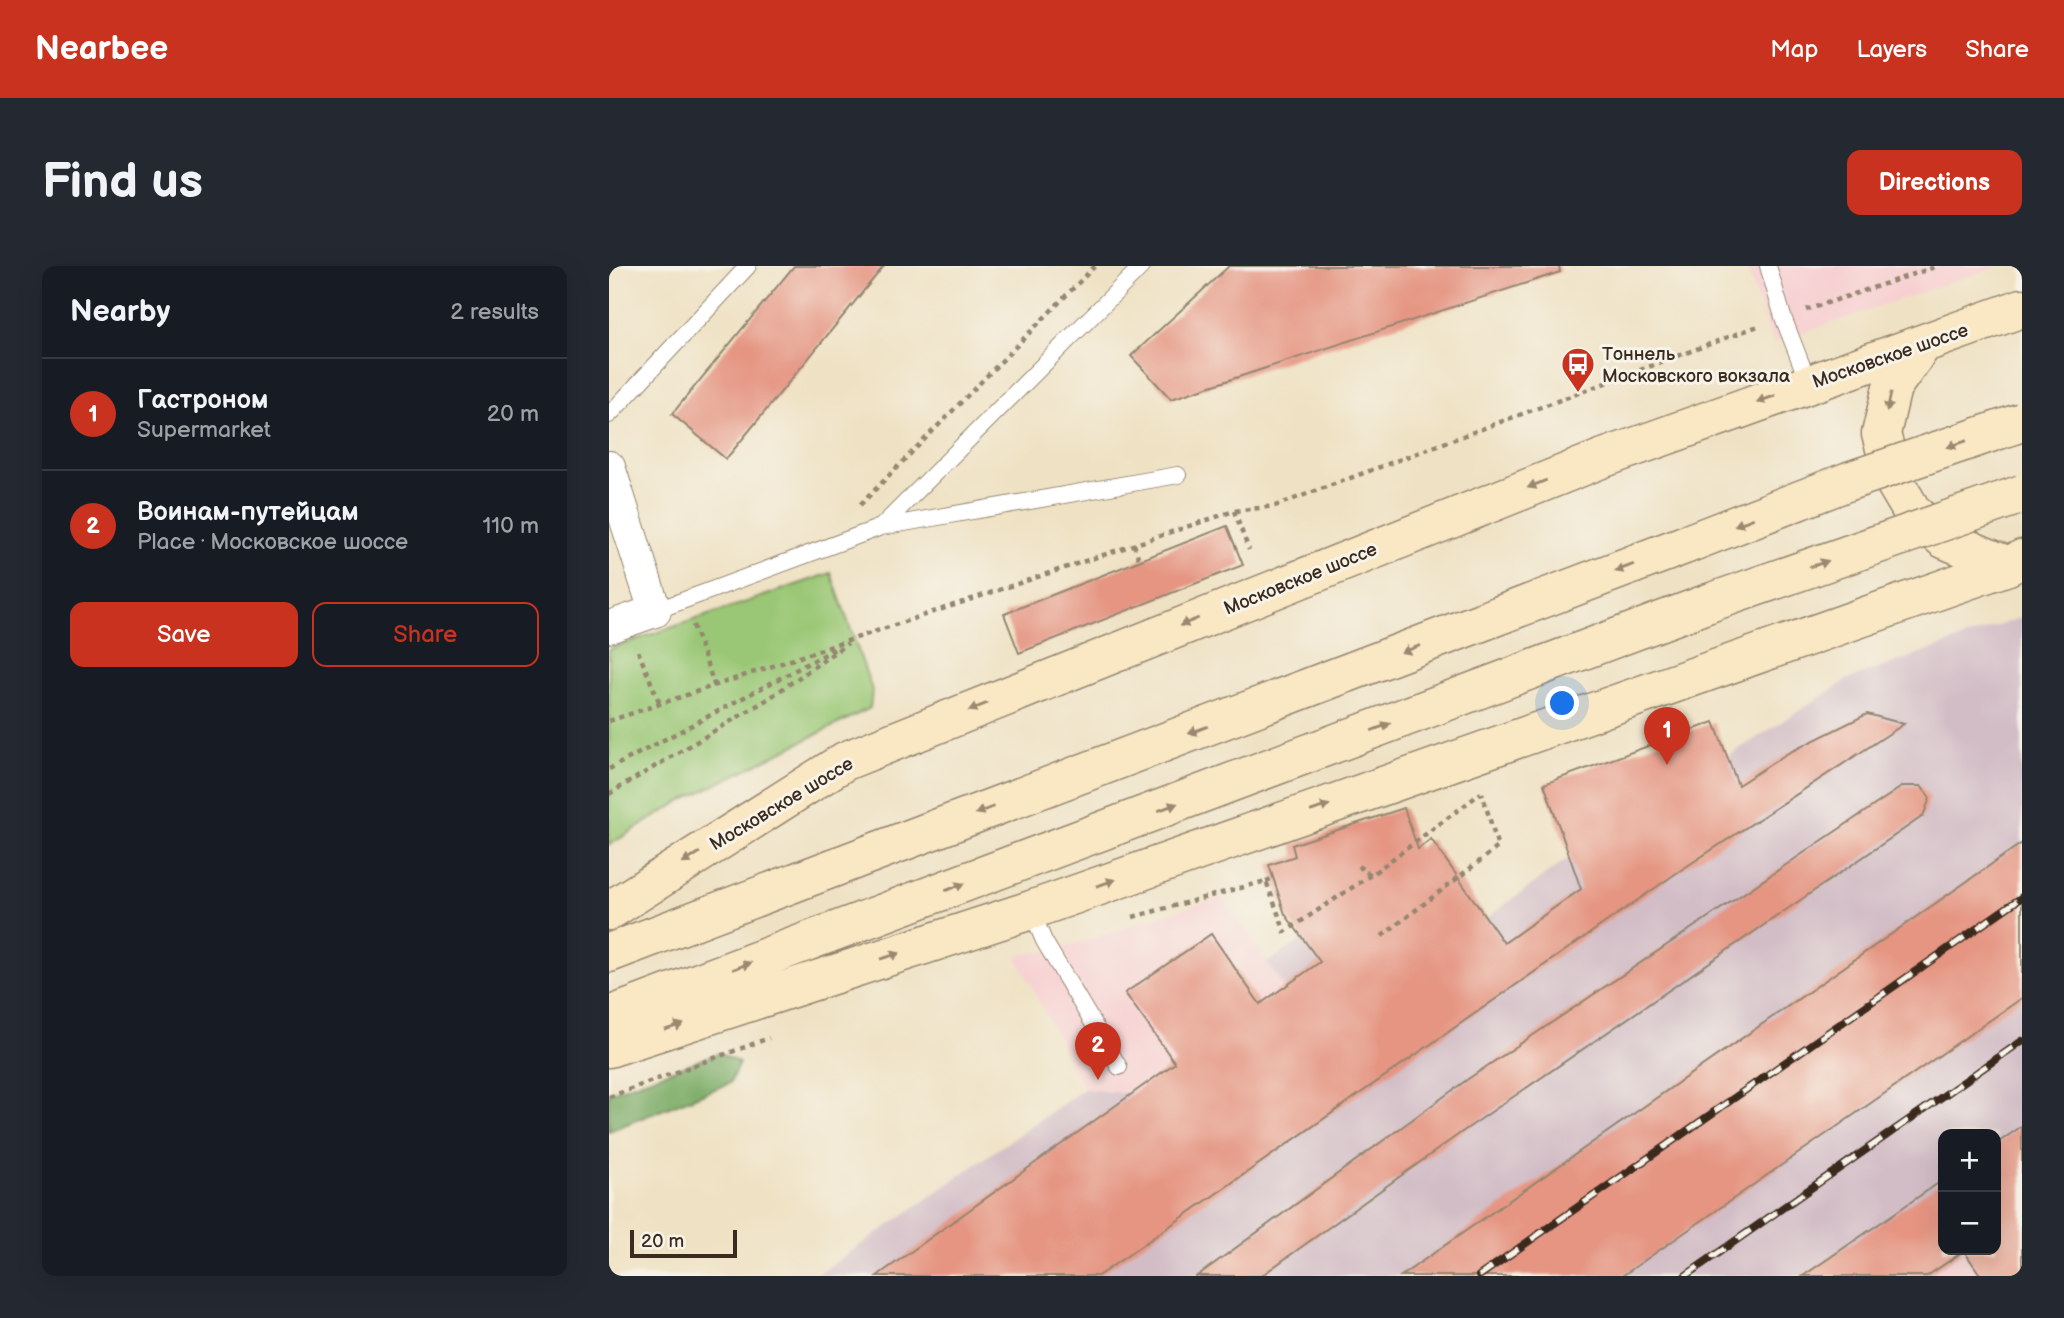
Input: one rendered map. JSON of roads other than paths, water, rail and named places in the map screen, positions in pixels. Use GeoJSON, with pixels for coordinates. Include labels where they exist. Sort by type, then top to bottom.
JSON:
{"type":"FeatureCollection","features":[{"type":"Feature","properties":{"kind":"main road","name":"Московское шоссе"},"geometry":{"type":"LineString","coordinates":[[609,911],[845,761],[1601,458],[2022,308]]}},
{"type":"Feature","properties":{"kind":"main road"},"geometry":{"type":"LineString","coordinates":[[1923,344],[1892,387],[1881,434],[1894,481],[1913,513],[1944,539],[2015,563]]}},
{"type":"Feature","properties":{"kind":"main road"},"geometry":{"type":"LineString","coordinates":[[609,953],[1849,481],[2022,422]]}},
{"type":"Feature","properties":{"kind":"main road"},"geometry":{"type":"LineString","coordinates":[[609,1016],[1709,604],[2022,494]]}},
{"type":"Feature","properties":{"kind":"main road"},"geometry":{"type":"LineString","coordinates":[[609,1048],[1031,910],[2015,563]]}},
{"type":"Feature","properties":{"kind":"street"},"geometry":{"type":"LineString","coordinates":[[609,467],[655,611],[609,626]]}},
{"type":"Feature","properties":{"kind":"lane"},"geometry":{"type":"LineString","coordinates":[[609,415],[748,266]]}},
{"type":"Feature","properties":{"kind":"lane"},"geometry":{"type":"LineString","coordinates":[[881,527],[1142,266]]}},
{"type":"Feature","properties":{"kind":"lane"},"geometry":{"type":"LineString","coordinates":[[1768,266],[1783,317],[1809,384]]}},
{"type":"Feature","properties":{"kind":"lane"},"geometry":{"type":"LineString","coordinates":[[655,611],[881,527],[1178,475]]}},
{"type":"Feature","properties":{"kind":"lane"},"geometry":{"type":"LineString","coordinates":[[1031,910],[1044,941],[1119,1066]]}},
{"type":"Feature","properties":{"kind":"railway"},"geometry":{"type":"LineString","coordinates":[[1479,1276],[2022,897]]}},
{"type":"Feature","properties":{"kind":"railway"},"geometry":{"type":"LineString","coordinates":[[1685,1276],[2022,1041]]}},
{"type":"Feature","properties":{"kind":"place","name":"Тоннель Московского вокзала"},"geometry":{"type":"Point","coordinates":[1578,394]}},
{"type":"Feature","properties":{"kind":"place","name":"Гастроном"},"geometry":{"type":"Point","coordinates":[1667,765]}},
{"type":"Feature","properties":{"kind":"place","name":"Воинам-путейцам"},"geometry":{"type":"Point","coordinates":[1098,1080]}}]}
